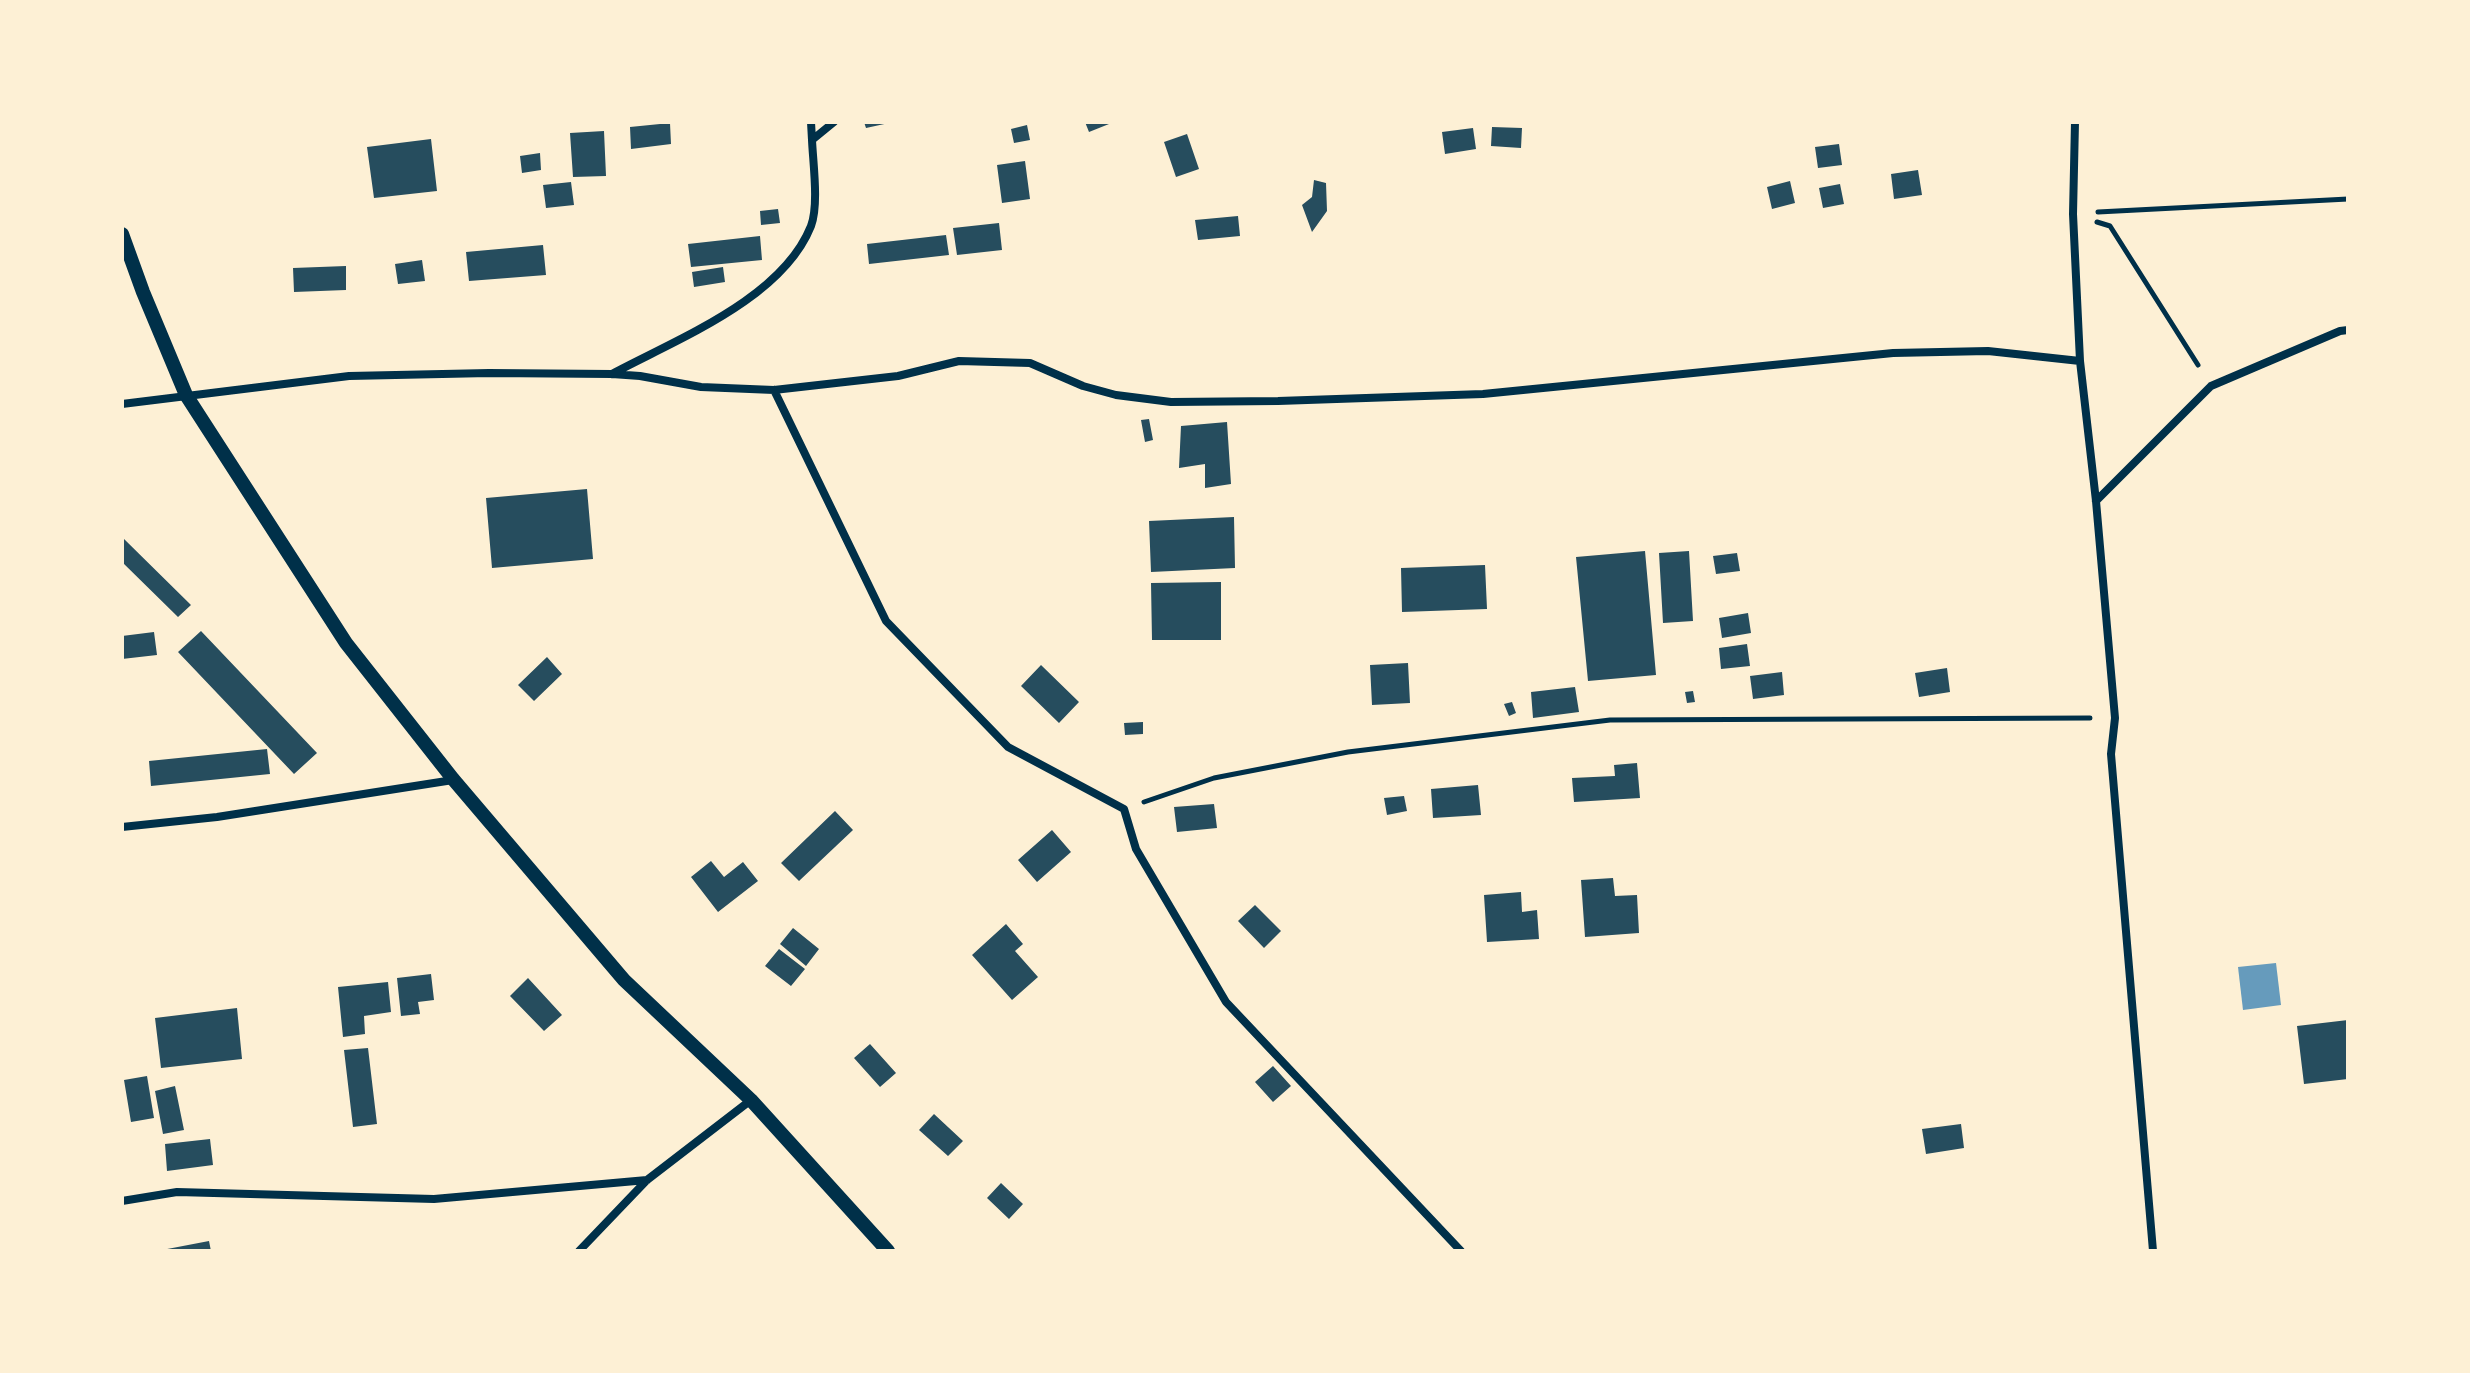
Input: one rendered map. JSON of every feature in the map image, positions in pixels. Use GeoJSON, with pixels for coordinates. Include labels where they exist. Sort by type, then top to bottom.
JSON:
{"type":"FeatureCollection","features":[{"type":"Feature","properties":{"kind":"street"},"geometry":{"type":"LineString","coordinates":[[612,374],[735,308],[774,277],[797,253],[812,223],[811,122]]}},
{"type":"Feature","properties":{"kind":"street"},"geometry":{"type":"LineString","coordinates":[[812,140],[834,122]]}},
{"type":"Feature","properties":{"kind":"street"},"geometry":{"type":"LineString","coordinates":[[2075,122],[2073,214],[2080,361],[2115,718],[2111,754],[2153,1251]]}},
{"type":"Feature","properties":{"kind":"street"},"geometry":{"type":"LineString","coordinates":[[122,234],[186,395],[346,643],[453,779],[624,980],[751,1100],[888,1251]]}},
{"type":"Feature","properties":{"kind":"street"},"geometry":{"type":"LineString","coordinates":[[2096,501],[2211,386],[2348,330]]}},
{"type":"Feature","properties":{"kind":"street"},"geometry":{"type":"LineString","coordinates":[[122,404],[349,376],[612,374],[701,387],[774,390],[898,376],[959,361],[1030,363],[1083,386],[1116,395],[1186,402],[1483,394],[1893,353],[1988,351],[2080,361]]}},
{"type":"Feature","properties":{"kind":"street"},"geometry":{"type":"LineString","coordinates":[[774,390],[886,621],[1008,747],[1124,809],[1136,849],[1226,1002],[1461,1251]]}},
{"type":"Feature","properties":{"kind":"street"},"geometry":{"type":"LineString","coordinates":[[122,827],[217,817],[453,779]]}},
{"type":"Feature","properties":{"kind":"street"},"geometry":{"type":"LineString","coordinates":[[579,1251],[647,1180],[751,1100]]}},
{"type":"Feature","properties":{"kind":"street"},"geometry":{"type":"LineString","coordinates":[[122,1201],[177,1192],[434,1199],[647,1180]]}},
{"type":"Feature","properties":{"kind":"path"},"geometry":{"type":"LineString","coordinates":[[2073,214],[2348,199]]}},
{"type":"Feature","properties":{"kind":"path"},"geometry":{"type":"LineString","coordinates":[[2110,226],[2211,386]]}},
{"type":"Feature","properties":{"kind":"path"},"geometry":{"type":"LineString","coordinates":[[1124,809],[1214,778],[1348,752],[1610,720],[2115,718]]}},
{"type":"Feature","properties":{"kind":"water"},"geometry":{"type":"Polygon","coordinates":[[[2276,963],[2281,1005],[2243,1010],[2238,967],[2276,963]]]}},
{"type":"Feature","properties":{"kind":"building"},"geometry":{"type":"Polygon","coordinates":[[[864,122],[889,122],[889,123],[866,128],[864,122]]]}},
{"type":"Feature","properties":{"kind":"building"},"geometry":{"type":"Polygon","coordinates":[[[1085,122],[1114,122],[1089,132],[1085,122]]]}},
{"type":"Feature","properties":{"kind":"building"},"geometry":{"type":"Polygon","coordinates":[[[670,123],[671,144],[631,149],[630,127],[670,123]]]}},
{"type":"Feature","properties":{"kind":"building"},"geometry":{"type":"Polygon","coordinates":[[[1027,125],[1030,140],[1014,143],[1011,129],[1027,125]]]}},
{"type":"Feature","properties":{"kind":"building"},"geometry":{"type":"Polygon","coordinates":[[[1492,127],[1522,128],[1521,148],[1491,146],[1492,127]]]}},
{"type":"Feature","properties":{"kind":"building"},"geometry":{"type":"Polygon","coordinates":[[[1473,128],[1476,149],[1445,154],[1442,132],[1473,128]]]}},
{"type":"Feature","properties":{"kind":"building"},"geometry":{"type":"Polygon","coordinates":[[[604,131],[606,176],[573,177],[570,133],[604,131]]]}},
{"type":"Feature","properties":{"kind":"building"},"geometry":{"type":"Polygon","coordinates":[[[1187,134],[1199,169],[1176,177],[1164,142],[1187,134]]]}},
{"type":"Feature","properties":{"kind":"building"},"geometry":{"type":"Polygon","coordinates":[[[431,139],[437,191],[374,198],[367,147],[431,139]]]}},
{"type":"Feature","properties":{"kind":"building"},"geometry":{"type":"Polygon","coordinates":[[[1839,144],[1842,165],[1818,168],[1815,147],[1839,144]]]}},
{"type":"Feature","properties":{"kind":"building"},"geometry":{"type":"Polygon","coordinates":[[[540,153],[541,170],[522,173],[520,156],[540,153]]]}},
{"type":"Feature","properties":{"kind":"building"},"geometry":{"type":"Polygon","coordinates":[[[1025,161],[1030,199],[1002,203],[997,165],[1025,161]]]}},
{"type":"Feature","properties":{"kind":"building"},"geometry":{"type":"Polygon","coordinates":[[[1918,170],[1922,195],[1894,199],[1891,174],[1918,170]]]}},
{"type":"Feature","properties":{"kind":"building"},"geometry":{"type":"Polygon","coordinates":[[[1314,180],[1326,183],[1327,211],[1312,232],[1302,205],[1312,197],[1314,180]]]}},
{"type":"Feature","properties":{"kind":"building"},"geometry":{"type":"Polygon","coordinates":[[[1790,181],[1795,203],[1772,209],[1767,187],[1790,181]]]}},
{"type":"Feature","properties":{"kind":"building"},"geometry":{"type":"Polygon","coordinates":[[[571,182],[574,205],[546,208],[543,185],[571,182]]]}},
{"type":"Feature","properties":{"kind":"building"},"geometry":{"type":"Polygon","coordinates":[[[1840,184],[1844,204],[1823,208],[1819,188],[1840,184]]]}},
{"type":"Feature","properties":{"kind":"building"},"geometry":{"type":"Polygon","coordinates":[[[778,209],[780,223],[761,225],[760,211],[778,209]]]}},
{"type":"Feature","properties":{"kind":"building"},"geometry":{"type":"Polygon","coordinates":[[[1238,216],[1240,236],[1198,240],[1195,220],[1238,216]]]}},
{"type":"Feature","properties":{"kind":"building"},"geometry":{"type":"Polygon","coordinates":[[[999,223],[1002,250],[957,255],[953,228],[999,223]]]}},
{"type":"Feature","properties":{"kind":"building"},"geometry":{"type":"Polygon","coordinates":[[[946,235],[949,255],[869,264],[867,244],[946,235]]]}},
{"type":"Feature","properties":{"kind":"building"},"geometry":{"type":"Polygon","coordinates":[[[760,236],[762,260],[691,267],[688,244],[760,236]]]}},
{"type":"Feature","properties":{"kind":"building"},"geometry":{"type":"Polygon","coordinates":[[[543,245],[546,275],[469,281],[466,252],[543,245]]]}},
{"type":"Feature","properties":{"kind":"building"},"geometry":{"type":"Polygon","coordinates":[[[422,260],[425,281],[398,284],[395,264],[422,260]]]}},
{"type":"Feature","properties":{"kind":"building"},"geometry":{"type":"Polygon","coordinates":[[[346,266],[346,290],[294,292],[293,268],[346,266]]]}},
{"type":"Feature","properties":{"kind":"building"},"geometry":{"type":"Polygon","coordinates":[[[723,267],[725,282],[694,287],[692,272],[723,267]]]}},
{"type":"Feature","properties":{"kind":"building"},"geometry":{"type":"Polygon","coordinates":[[[1149,419],[1153,440],[1145,442],[1141,420],[1149,419]]]}},
{"type":"Feature","properties":{"kind":"building"},"geometry":{"type":"Polygon","coordinates":[[[1227,422],[1231,484],[1205,488],[1205,464],[1179,468],[1181,426],[1227,422]]]}},
{"type":"Feature","properties":{"kind":"building"},"geometry":{"type":"Polygon","coordinates":[[[587,489],[593,559],[492,568],[486,498],[587,489]]]}},
{"type":"Feature","properties":{"kind":"building"},"geometry":{"type":"Polygon","coordinates":[[[1234,517],[1235,568],[1151,572],[1149,521],[1234,517]]]}},
{"type":"Feature","properties":{"kind":"building"},"geometry":{"type":"Polygon","coordinates":[[[122,537],[191,605],[178,617],[122,562],[122,537]]]}},
{"type":"Feature","properties":{"kind":"building"},"geometry":{"type":"Polygon","coordinates":[[[1645,551],[1656,675],[1588,681],[1576,557],[1645,551]]]}},
{"type":"Feature","properties":{"kind":"building"},"geometry":{"type":"Polygon","coordinates":[[[1689,551],[1693,621],[1663,623],[1659,553],[1689,551]]]}},
{"type":"Feature","properties":{"kind":"building"},"geometry":{"type":"Polygon","coordinates":[[[1737,553],[1740,571],[1716,574],[1713,556],[1737,553]]]}},
{"type":"Feature","properties":{"kind":"building"},"geometry":{"type":"Polygon","coordinates":[[[1485,565],[1487,609],[1402,612],[1401,568],[1485,565]]]}},
{"type":"Feature","properties":{"kind":"building"},"geometry":{"type":"Polygon","coordinates":[[[1221,582],[1221,640],[1152,640],[1151,583],[1221,582]]]}},
{"type":"Feature","properties":{"kind":"building"},"geometry":{"type":"Polygon","coordinates":[[[1748,613],[1751,633],[1722,638],[1719,618],[1748,613]]]}},
{"type":"Feature","properties":{"kind":"building"},"geometry":{"type":"Polygon","coordinates":[[[201,631],[317,753],[294,774],[178,652],[201,631]]]}},
{"type":"Feature","properties":{"kind":"building"},"geometry":{"type":"Polygon","coordinates":[[[154,632],[157,655],[122,659],[122,636],[154,632]]]}},
{"type":"Feature","properties":{"kind":"building"},"geometry":{"type":"Polygon","coordinates":[[[1747,644],[1750,666],[1721,669],[1719,648],[1747,644]]]}},
{"type":"Feature","properties":{"kind":"building"},"geometry":{"type":"Polygon","coordinates":[[[547,657],[562,674],[534,701],[518,685],[547,657]]]}},
{"type":"Feature","properties":{"kind":"building"},"geometry":{"type":"Polygon","coordinates":[[[1408,663],[1410,703],[1372,705],[1370,665],[1408,663]]]}},
{"type":"Feature","properties":{"kind":"building"},"geometry":{"type":"Polygon","coordinates":[[[1041,665],[1079,702],[1059,723],[1021,686],[1041,665]]]}},
{"type":"Feature","properties":{"kind":"building"},"geometry":{"type":"Polygon","coordinates":[[[1947,668],[1950,692],[1919,697],[1915,673],[1947,668]]]}},
{"type":"Feature","properties":{"kind":"building"},"geometry":{"type":"Polygon","coordinates":[[[1782,672],[1784,695],[1753,699],[1750,676],[1782,672]]]}},
{"type":"Feature","properties":{"kind":"building"},"geometry":{"type":"Polygon","coordinates":[[[1575,687],[1579,712],[1533,718],[1531,692],[1575,687]]]}},
{"type":"Feature","properties":{"kind":"building"},"geometry":{"type":"Polygon","coordinates":[[[1693,691],[1695,702],[1687,703],[1685,692],[1693,691]]]}},
{"type":"Feature","properties":{"kind":"building"},"geometry":{"type":"Polygon","coordinates":[[[1512,702],[1516,713],[1509,716],[1504,704],[1512,702]]]}},
{"type":"Feature","properties":{"kind":"building"},"geometry":{"type":"Polygon","coordinates":[[[1143,722],[1143,734],[1125,735],[1124,723],[1143,722]]]}},
{"type":"Feature","properties":{"kind":"building"},"geometry":{"type":"Polygon","coordinates":[[[267,749],[270,774],[151,786],[149,761],[267,749]]]}},
{"type":"Feature","properties":{"kind":"building"},"geometry":{"type":"Polygon","coordinates":[[[1637,763],[1640,798],[1574,802],[1572,778],[1615,776],[1614,765],[1637,763]]]}},
{"type":"Feature","properties":{"kind":"building"},"geometry":{"type":"Polygon","coordinates":[[[1478,785],[1481,815],[1433,818],[1431,789],[1478,785]]]}},
{"type":"Feature","properties":{"kind":"building"},"geometry":{"type":"Polygon","coordinates":[[[1404,796],[1407,811],[1387,815],[1384,798],[1404,796]]]}},
{"type":"Feature","properties":{"kind":"building"},"geometry":{"type":"Polygon","coordinates":[[[1214,804],[1217,828],[1177,832],[1174,807],[1214,804]]]}},
{"type":"Feature","properties":{"kind":"building"},"geometry":{"type":"Polygon","coordinates":[[[835,811],[853,830],[799,881],[781,863],[835,811]]]}},
{"type":"Feature","properties":{"kind":"building"},"geometry":{"type":"Polygon","coordinates":[[[1052,830],[1071,852],[1037,882],[1018,860],[1052,830]]]}},
{"type":"Feature","properties":{"kind":"building"},"geometry":{"type":"Polygon","coordinates":[[[711,861],[724,877],[743,862],[758,881],[718,912],[691,877],[711,861]]]}},
{"type":"Feature","properties":{"kind":"building"},"geometry":{"type":"Polygon","coordinates":[[[1613,878],[1615,896],[1637,895],[1639,933],[1585,937],[1581,880],[1613,878]]]}},
{"type":"Feature","properties":{"kind":"building"},"geometry":{"type":"Polygon","coordinates":[[[1521,892],[1522,912],[1537,910],[1539,939],[1487,942],[1484,895],[1521,892]]]}},
{"type":"Feature","properties":{"kind":"building"},"geometry":{"type":"Polygon","coordinates":[[[1255,905],[1281,931],[1264,948],[1238,921],[1255,905]]]}},
{"type":"Feature","properties":{"kind":"building"},"geometry":{"type":"Polygon","coordinates":[[[1006,924],[1023,944],[1015,951],[1038,977],[1012,1000],[972,955],[1006,924]]]}},
{"type":"Feature","properties":{"kind":"building"},"geometry":{"type":"Polygon","coordinates":[[[793,928],[819,949],[806,966],[780,944],[793,928]]]}},
{"type":"Feature","properties":{"kind":"building"},"geometry":{"type":"Polygon","coordinates":[[[779,949],[805,969],[791,986],[765,966],[779,949]]]}},
{"type":"Feature","properties":{"kind":"building"},"geometry":{"type":"Polygon","coordinates":[[[431,974],[434,1000],[418,1002],[420,1014],[401,1016],[397,978],[431,974]]]}},
{"type":"Feature","properties":{"kind":"building"},"geometry":{"type":"Polygon","coordinates":[[[528,978],[562,1015],[544,1031],[510,996],[528,978]]]}},
{"type":"Feature","properties":{"kind":"building"},"geometry":{"type":"Polygon","coordinates":[[[388,982],[391,1012],[364,1016],[365,1034],[343,1037],[338,987],[388,982]]]}},
{"type":"Feature","properties":{"kind":"building"},"geometry":{"type":"Polygon","coordinates":[[[237,1008],[242,1059],[161,1068],[155,1018],[237,1008]]]}},
{"type":"Feature","properties":{"kind":"building"},"geometry":{"type":"Polygon","coordinates":[[[2348,1020],[2348,1079],[2304,1084],[2297,1026],[2348,1020]]]}},
{"type":"Feature","properties":{"kind":"building"},"geometry":{"type":"Polygon","coordinates":[[[870,1044],[896,1073],[880,1087],[854,1058],[870,1044]]]}},
{"type":"Feature","properties":{"kind":"building"},"geometry":{"type":"Polygon","coordinates":[[[368,1048],[377,1124],[353,1127],[344,1050],[368,1048]]]}},
{"type":"Feature","properties":{"kind":"building"},"geometry":{"type":"Polygon","coordinates":[[[1273,1066],[1291,1086],[1273,1102],[1255,1082],[1273,1066]]]}},
{"type":"Feature","properties":{"kind":"building"},"geometry":{"type":"Polygon","coordinates":[[[147,1076],[154,1118],[131,1122],[124,1080],[147,1076]]]}},
{"type":"Feature","properties":{"kind":"building"},"geometry":{"type":"Polygon","coordinates":[[[175,1086],[184,1130],[163,1134],[155,1091],[175,1086]]]}},
{"type":"Feature","properties":{"kind":"building"},"geometry":{"type":"Polygon","coordinates":[[[934,1114],[963,1141],[948,1156],[919,1130],[934,1114]]]}},
{"type":"Feature","properties":{"kind":"building"},"geometry":{"type":"Polygon","coordinates":[[[1961,1124],[1964,1148],[1926,1154],[1922,1129],[1961,1124]]]}},
{"type":"Feature","properties":{"kind":"building"},"geometry":{"type":"Polygon","coordinates":[[[210,1139],[213,1165],[167,1171],[165,1144],[210,1139]]]}},
{"type":"Feature","properties":{"kind":"building"},"geometry":{"type":"Polygon","coordinates":[[[1001,1183],[1023,1204],[1009,1219],[987,1198],[1001,1183]]]}},
{"type":"Feature","properties":{"kind":"building"},"geometry":{"type":"Polygon","coordinates":[[[209,1241],[211,1251],[162,1250],[209,1241]]]}}]}
